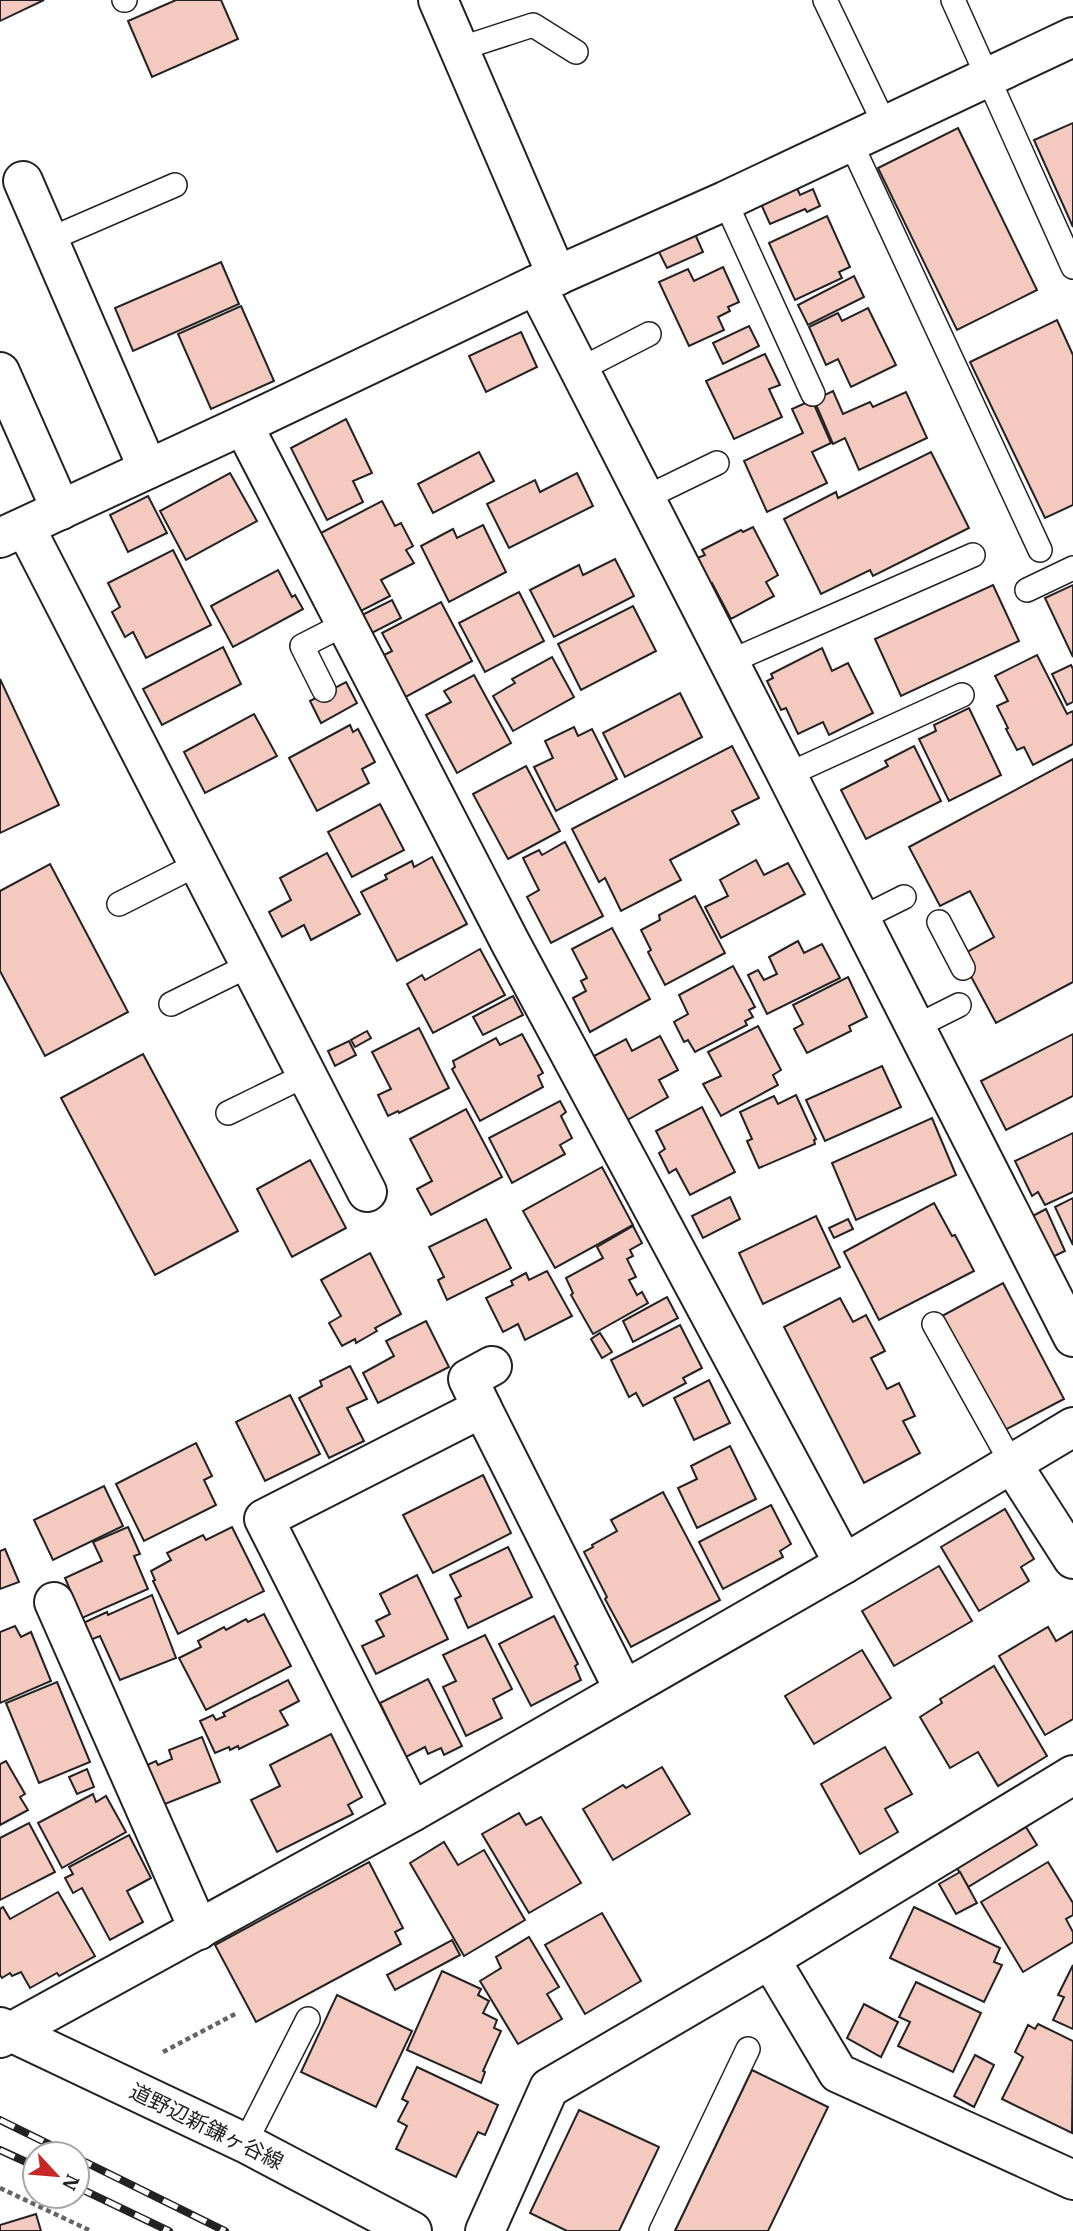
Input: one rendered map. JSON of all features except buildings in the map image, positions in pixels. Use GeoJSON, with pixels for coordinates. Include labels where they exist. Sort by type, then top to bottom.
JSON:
{"type":"FeatureCollection","features":[{"type":"Feature","properties":{"kind":"street"},"geometry":{"type":"LineString","coordinates":[[438,0],[459,49],[579,370],[1073,1337]]}},
{"type":"Feature","properties":{"kind":"street"},"geometry":{"type":"LineString","coordinates":[[367,1192],[198,864],[13,532],[546,280],[725,201],[1073,37]]}},
{"type":"Feature","properties":{"kind":"street"},"geometry":{"type":"LineString","coordinates":[[23,181],[148,469]]}},
{"type":"Feature","properties":{"kind":"street"},"geometry":{"type":"LineString","coordinates":[[0,372],[61,510]]}},
{"type":"Feature","properties":{"kind":"street"},"geometry":{"type":"LineString","coordinates":[[243,425],[510,942],[844,1564]]}},
{"type":"Feature","properties":{"kind":"street"},"geometry":{"type":"LineString","coordinates":[[492,1366],[468,1379],[624,1690]]}},
{"type":"Feature","properties":{"kind":"street"},"geometry":{"type":"LineString","coordinates":[[412,1812],[264,1518],[482,1408]]}},
{"type":"Feature","properties":{"kind":"street"},"geometry":{"type":"LineString","coordinates":[[3,2032],[200,1930],[412,1812],[844,1564],[1073,1427]]}},
{"type":"Feature","properties":{"kind":"street"},"geometry":{"type":"LineString","coordinates":[[1012,1464],[1073,1559]]}},
{"type":"Feature","properties":{"kind":"street"},"geometry":{"type":"LineString","coordinates":[[54,1602],[200,1930]]}},
{"type":"Feature","properties":{"kind":"street"},"geometry":{"type":"LineString","coordinates":[[485,2231],[549,2088],[1067,1791]]}},
{"type":"Feature","properties":{"kind":"street"},"geometry":{"type":"LineString","coordinates":[[770,1959],[838,2073],[1073,2180]]}},
{"type":"Feature","properties":{"kind":"street","name":"道野辺新鎌ヶ谷線"},"geometry":{"type":"LineString","coordinates":[[3,2032],[245,2143],[412,2231]]}},
{"type":"Feature","properties":{"kind":"lane"},"geometry":{"type":"LineString","coordinates":[[825,0],[885,125]]}},
{"type":"Feature","properties":{"kind":"lane"},"geometry":{"type":"LineString","coordinates":[[953,0],[1073,267]]}},
{"type":"Feature","properties":{"kind":"lane"},"geometry":{"type":"LineString","coordinates":[[459,49],[533,24],[576,52]]}},
{"type":"Feature","properties":{"kind":"lane"},"geometry":{"type":"LineString","coordinates":[[850,141],[1040,550]]}},
{"type":"Feature","properties":{"kind":"lane"},"geometry":{"type":"LineString","coordinates":[[48,240],[176,184]]}},
{"type":"Feature","properties":{"kind":"lane"},"geometry":{"type":"LineString","coordinates":[[725,201],[813,394]]}},
{"type":"Feature","properties":{"kind":"lane"},"geometry":{"type":"LineString","coordinates":[[579,370],[649,334]]}},
{"type":"Feature","properties":{"kind":"lane"},"geometry":{"type":"LineString","coordinates":[[645,498],[717,463]]}},
{"type":"Feature","properties":{"kind":"lane"},"geometry":{"type":"LineString","coordinates":[[729,662],[973,555]]}},
{"type":"Feature","properties":{"kind":"lane"},"geometry":{"type":"LineString","coordinates":[[1027,590],[1073,568]]}},
{"type":"Feature","properties":{"kind":"lane"},"geometry":{"type":"LineString","coordinates":[[324,690],[302,646],[345,624]]}},
{"type":"Feature","properties":{"kind":"lane"},"geometry":{"type":"LineString","coordinates":[[788,775],[962,695]]}},
{"type":"Feature","properties":{"kind":"lane"},"geometry":{"type":"LineString","coordinates":[[119,904],[198,864]]}},
{"type":"Feature","properties":{"kind":"lane"},"geometry":{"type":"LineString","coordinates":[[860,919],[904,897]]}},
{"type":"Feature","properties":{"kind":"lane"},"geometry":{"type":"LineString","coordinates":[[939,922],[962,968]]}},
{"type":"Feature","properties":{"kind":"lane"},"geometry":{"type":"LineString","coordinates":[[171,1004],[250,965]]}},
{"type":"Feature","properties":{"kind":"lane"},"geometry":{"type":"LineString","coordinates":[[915,1027],[959,1005]]}},
{"type":"Feature","properties":{"kind":"lane"},"geometry":{"type":"LineString","coordinates":[[229,1114],[306,1075]]}},
{"type":"Feature","properties":{"kind":"lane"},"geometry":{"type":"LineString","coordinates":[[934,1324],[1012,1464]]}},
{"type":"Feature","properties":{"kind":"lane"},"geometry":{"type":"LineString","coordinates":[[245,2143],[308,2019]]}},
{"type":"Feature","properties":{"kind":"lane"},"geometry":{"type":"LineString","coordinates":[[661,2231],[748,2049]]}},
{"type":"Feature","properties":{"kind":"path"},"geometry":{"type":"LineString","coordinates":[[156,2056],[237,2013]]}},
{"type":"Feature","properties":{"kind":"path"},"geometry":{"type":"LineString","coordinates":[[0,2188],[91,2231]]}},
{"type":"Feature","properties":{"kind":"railway"},"geometry":{"type":"LineString","coordinates":[[0,2120],[41,2140]]}},
{"type":"Feature","properties":{"kind":"railway"},"geometry":{"type":"LineString","coordinates":[[0,2150],[21,2160]]}},
{"type":"Feature","properties":{"kind":"railway"},"geometry":{"type":"LineString","coordinates":[[91,2165],[225,2231]]}},
{"type":"Feature","properties":{"kind":"railway"},"geometry":{"type":"LineString","coordinates":[[91,2194],[169,2231]]}}]}
